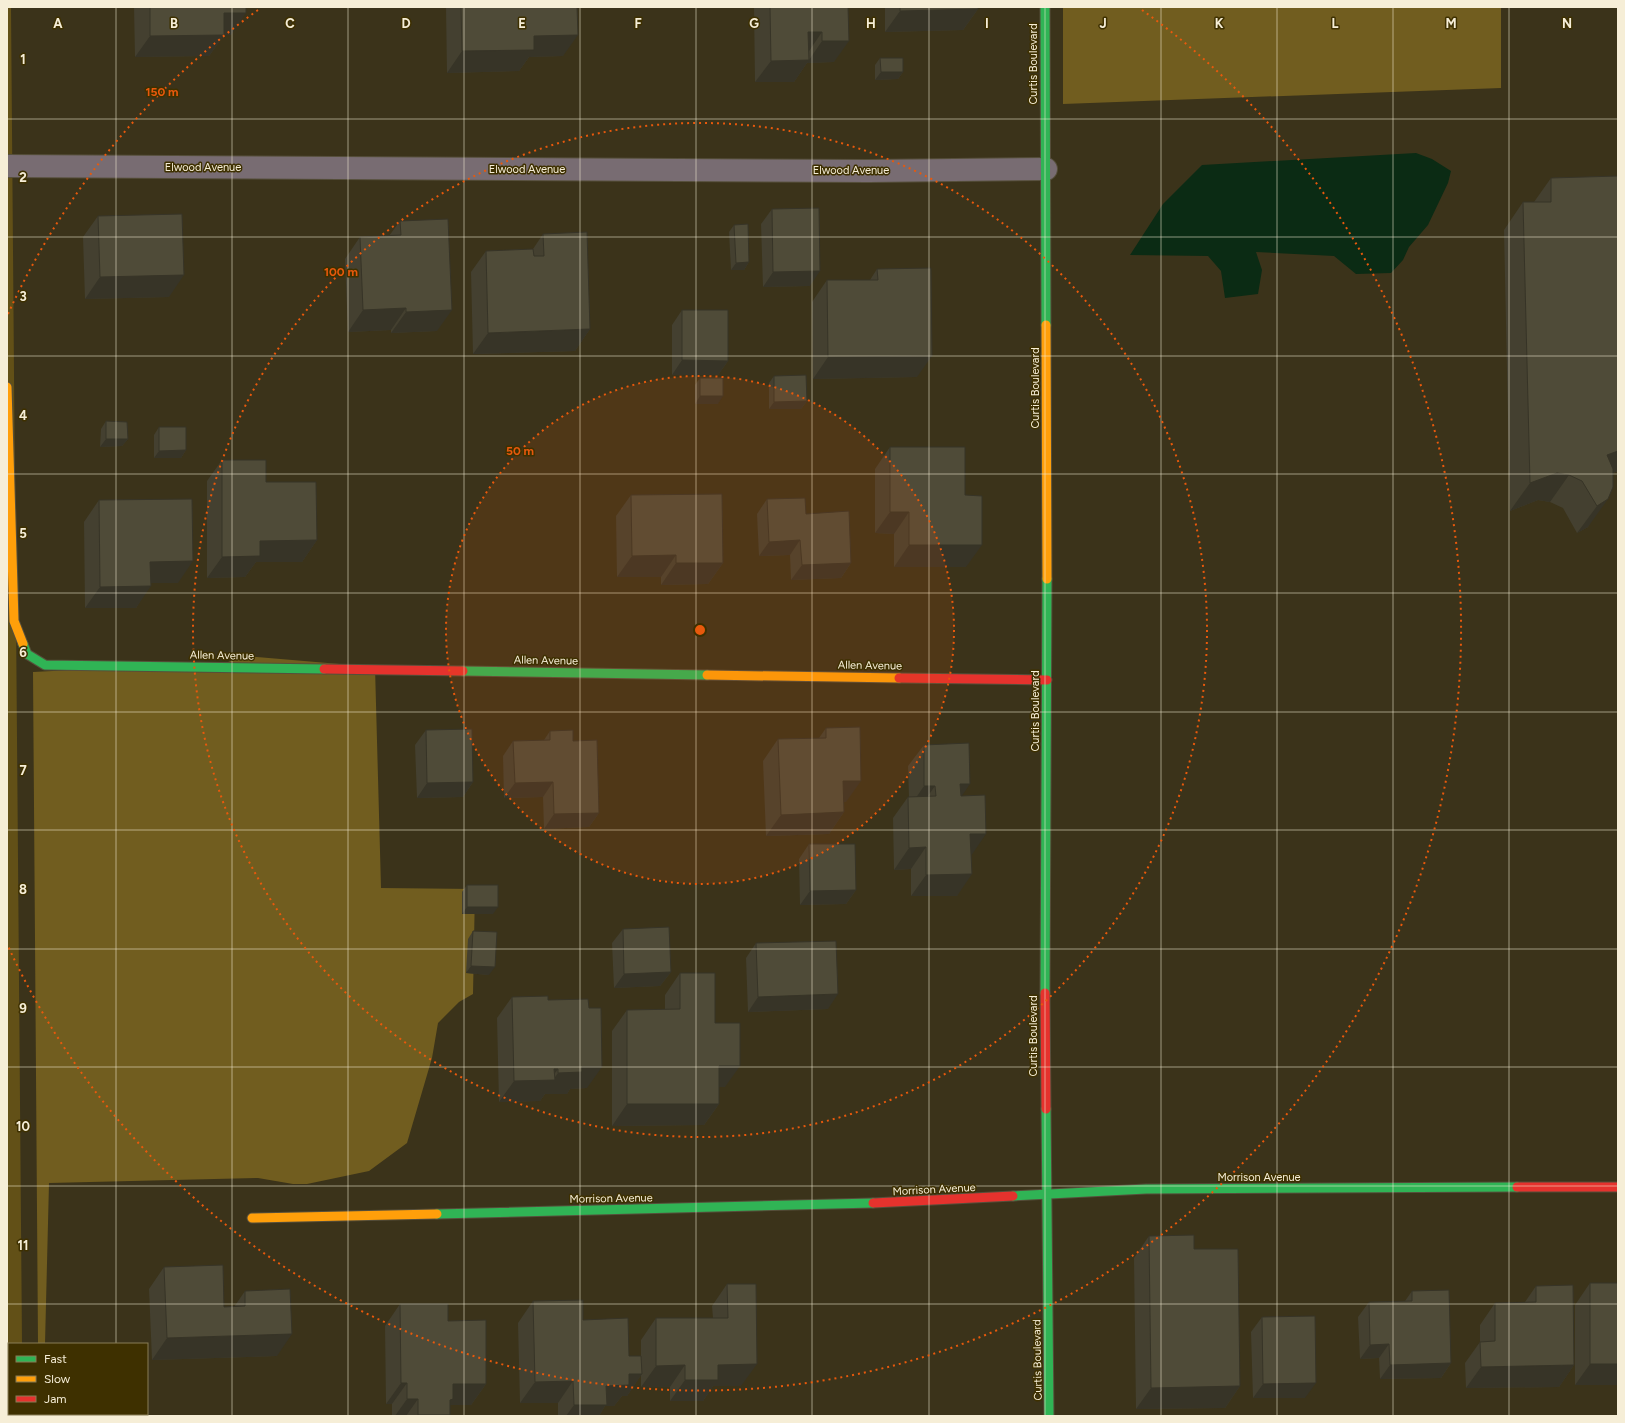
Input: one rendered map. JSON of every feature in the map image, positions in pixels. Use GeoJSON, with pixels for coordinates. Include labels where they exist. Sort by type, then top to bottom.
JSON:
{"type":"FeatureCollection","features":[{"type":"Feature","properties":{"kind":"street","name":"Curtis Boulevard"},"geometry":{"type":"LineString","coordinates":[[1045,7],[1047,680],[1045,1045],[1049,1416]]}},
{"type":"Feature","properties":{"kind":"street","name":"Elwood Avenue"},"geometry":{"type":"LineString","coordinates":[[7,166],[861,171],[1046,169]]}},
{"type":"Feature","properties":{"kind":"street","name":"Allen Avenue"},"geometry":{"type":"LineString","coordinates":[[7,387],[14,621],[27,654],[45,665],[1047,680]]}},
{"type":"Feature","properties":{"kind":"street","name":"Morrison Avenue"},"geometry":{"type":"LineString","coordinates":[[252,1218],[890,1203],[1146,1189],[1618,1187]]}},
{"type":"Feature","properties":{"kind":"shaded area"},"geometry":{"type":"Polygon","coordinates":[[[7,7],[11,7],[22,1343],[8,1343],[8,1415],[23,1416],[7,1416],[7,7]]]}},
{"type":"Feature","properties":{"kind":"shaded area"},"geometry":{"type":"Polygon","coordinates":[[[1063,7],[1501,7],[1501,88],[1063,104],[1063,7]]]}},
{"type":"Feature","properties":{"kind":"shaded area"},"geometry":{"type":"Polygon","coordinates":[[[1416,153],[1432,159],[1451,171],[1448,183],[1428,225],[1409,247],[1403,260],[1391,273],[1356,274],[1334,256],[1256,252],[1262,270],[1258,294],[1225,298],[1221,271],[1208,256],[1130,255],[1163,204],[1202,165],[1416,153]]]}},
{"type":"Feature","properties":{"kind":"shaded area"},"geometry":{"type":"Polygon","coordinates":[[[245,656],[375,667],[381,888],[475,889],[473,994],[459,1002],[438,1023],[432,1058],[407,1143],[369,1171],[307,1184],[293,1184],[258,1178],[49,1183],[45,1343],[38,1343],[33,672],[228,662],[245,656]]]}},
{"type":"Feature","properties":{"kind":"building"},"geometry":{"type":"Polygon","coordinates":[[[150,7],[246,7],[246,13],[224,13],[224,35],[150,36],[150,7]]]}},
{"type":"Feature","properties":{"kind":"building"},"geometry":{"type":"Polygon","coordinates":[[[461,7],[577,7],[578,35],[534,36],[534,50],[462,51],[461,7]]]}},
{"type":"Feature","properties":{"kind":"building"},"geometry":{"type":"Polygon","coordinates":[[[770,7],[848,7],[849,41],[822,41],[822,32],[808,32],[809,60],[771,61],[770,7]]]}},
{"type":"Feature","properties":{"kind":"building"},"geometry":{"type":"Polygon","coordinates":[[[900,7],[978,7],[978,9],[900,11],[900,7]]]}},
{"type":"Feature","properties":{"kind":"building"},"geometry":{"type":"Polygon","coordinates":[[[880,58],[903,58],[903,72],[881,72],[880,58]]]}},
{"type":"Feature","properties":{"kind":"building"},"geometry":{"type":"Polygon","coordinates":[[[1618,176],[1618,451],[1607,455],[1613,469],[1613,487],[1608,499],[1597,506],[1582,481],[1569,475],[1557,473],[1530,483],[1523,202],[1551,202],[1551,178],[1618,176]]]}},
{"type":"Feature","properties":{"kind":"building"},"geometry":{"type":"Polygon","coordinates":[[[819,208],[820,271],[773,272],[772,209],[819,208]]]}},
{"type":"Feature","properties":{"kind":"building"},"geometry":{"type":"Polygon","coordinates":[[[182,214],[184,275],[100,277],[98,216],[182,214]]]}},
{"type":"Feature","properties":{"kind":"building"},"geometry":{"type":"Polygon","coordinates":[[[448,219],[452,310],[406,312],[406,308],[363,310],[360,237],[401,235],[400,221],[448,219]]]}},
{"type":"Feature","properties":{"kind":"building"},"geometry":{"type":"Polygon","coordinates":[[[748,224],[749,262],[736,263],[734,225],[748,224]]]}},
{"type":"Feature","properties":{"kind":"building"},"geometry":{"type":"Polygon","coordinates":[[[587,232],[590,329],[488,333],[486,251],[533,249],[534,256],[544,256],[543,234],[587,232]]]}},
{"type":"Feature","properties":{"kind":"building"},"geometry":{"type":"Polygon","coordinates":[[[931,268],[932,356],[828,357],[827,280],[878,280],[877,269],[931,268]]]}},
{"type":"Feature","properties":{"kind":"building"},"geometry":{"type":"Polygon","coordinates":[[[682,310],[728,310],[728,361],[682,360],[682,310]]]}},
{"type":"Feature","properties":{"kind":"building"},"geometry":{"type":"Polygon","coordinates":[[[806,375],[807,401],[774,402],[774,376],[806,375]]]}},
{"type":"Feature","properties":{"kind":"building"},"geometry":{"type":"Polygon","coordinates":[[[700,378],[723,378],[723,396],[700,396],[700,378]]]}},
{"type":"Feature","properties":{"kind":"building"},"geometry":{"type":"Polygon","coordinates":[[[106,421],[127,422],[128,439],[106,439],[106,421]]]}},
{"type":"Feature","properties":{"kind":"building"},"geometry":{"type":"Polygon","coordinates":[[[159,427],[186,427],[186,450],[159,451],[159,427]]]}},
{"type":"Feature","properties":{"kind":"building"},"geometry":{"type":"Polygon","coordinates":[[[890,447],[965,447],[965,495],[982,496],[982,545],[909,545],[909,512],[890,512],[890,447]]]}},
{"type":"Feature","properties":{"kind":"building"},"geometry":{"type":"Polygon","coordinates":[[[222,460],[266,460],[266,482],[316,482],[317,540],[260,541],[260,556],[222,557],[222,460]]]}},
{"type":"Feature","properties":{"kind":"building"},"geometry":{"type":"Polygon","coordinates":[[[722,494],[723,563],[676,563],[676,555],[632,556],[631,495],[722,494]]]}},
{"type":"Feature","properties":{"kind":"building"},"geometry":{"type":"Polygon","coordinates":[[[805,498],[806,514],[849,511],[851,563],[802,565],[800,540],[769,542],[767,499],[805,498]]]}},
{"type":"Feature","properties":{"kind":"building"},"geometry":{"type":"Polygon","coordinates":[[[192,499],[193,561],[150,562],[151,586],[100,587],[99,500],[192,499]]]}},
{"type":"Feature","properties":{"kind":"building"},"geometry":{"type":"Polygon","coordinates":[[[860,727],[861,781],[843,781],[844,812],[781,815],[778,739],[826,738],[826,728],[860,727]]]}},
{"type":"Feature","properties":{"kind":"building"},"geometry":{"type":"Polygon","coordinates":[[[472,729],[473,782],[427,783],[426,730],[472,729]]]}},
{"type":"Feature","properties":{"kind":"building"},"geometry":{"type":"Polygon","coordinates":[[[573,730],[573,741],[597,740],[599,813],[554,814],[553,782],[515,783],[513,741],[550,740],[550,731],[573,730]]]}},
{"type":"Feature","properties":{"kind":"building"},"geometry":{"type":"Polygon","coordinates":[[[969,743],[970,784],[960,784],[961,796],[985,795],[986,834],[970,834],[972,874],[926,875],[926,847],[909,848],[908,797],[936,796],[935,786],[924,786],[924,745],[969,743]]]}},
{"type":"Feature","properties":{"kind":"building"},"geometry":{"type":"Polygon","coordinates":[[[809,844],[855,844],[856,890],[810,891],[809,844]]]}},
{"type":"Feature","properties":{"kind":"building"},"geometry":{"type":"Polygon","coordinates":[[[467,885],[498,885],[498,907],[467,907],[467,885]]]}},
{"type":"Feature","properties":{"kind":"building"},"geometry":{"type":"Polygon","coordinates":[[[669,927],[671,972],[624,974],[623,929],[669,927]]]}},
{"type":"Feature","properties":{"kind":"building"},"geometry":{"type":"Polygon","coordinates":[[[473,931],[497,932],[495,967],[471,966],[473,931]]]}},
{"type":"Feature","properties":{"kind":"building"},"geometry":{"type":"Polygon","coordinates":[[[836,941],[838,994],[758,997],[756,943],[836,941]]]}},
{"type":"Feature","properties":{"kind":"building"},"geometry":{"type":"Polygon","coordinates":[[[680,973],[715,973],[715,1023],[740,1023],[740,1066],[719,1066],[719,1104],[627,1104],[627,1010],[680,1009],[680,973]]]}},
{"type":"Feature","properties":{"kind":"building"},"geometry":{"type":"Polygon","coordinates":[[[548,996],[548,1000],[588,999],[589,1008],[601,1008],[602,1067],[582,1067],[582,1072],[558,1073],[558,1069],[554,1069],[555,1080],[514,1081],[512,997],[548,996]]]}},
{"type":"Feature","properties":{"kind":"building"},"geometry":{"type":"Polygon","coordinates":[[[1194,1235],[1194,1249],[1238,1249],[1240,1386],[1151,1388],[1149,1236],[1194,1235]]]}},
{"type":"Feature","properties":{"kind":"building"},"geometry":{"type":"Polygon","coordinates":[[[223,1265],[224,1307],[245,1306],[245,1291],[290,1289],[292,1334],[167,1338],[164,1267],[223,1265]]]}},
{"type":"Feature","properties":{"kind":"building"},"geometry":{"type":"Polygon","coordinates":[[[1590,1283],[1618,1283],[1618,1364],[1590,1364],[1590,1283]]]}},
{"type":"Feature","properties":{"kind":"building"},"geometry":{"type":"Polygon","coordinates":[[[727,1284],[756,1284],[757,1364],[718,1365],[718,1380],[685,1380],[685,1365],[656,1366],[656,1318],[728,1318],[727,1284]]]}},
{"type":"Feature","properties":{"kind":"building"},"geometry":{"type":"Polygon","coordinates":[[[1573,1285],[1574,1365],[1481,1367],[1480,1342],[1495,1341],[1495,1303],[1536,1302],[1536,1286],[1573,1285]]]}},
{"type":"Feature","properties":{"kind":"building"},"geometry":{"type":"Polygon","coordinates":[[[1449,1290],[1451,1363],[1390,1365],[1389,1344],[1370,1345],[1369,1302],[1412,1301],[1412,1291],[1449,1290]]]}},
{"type":"Feature","properties":{"kind":"building"},"geometry":{"type":"Polygon","coordinates":[[[583,1300],[583,1320],[628,1318],[629,1356],[641,1356],[642,1374],[629,1374],[629,1385],[606,1386],[607,1405],[574,1405],[573,1381],[535,1382],[533,1301],[583,1300]]]}},
{"type":"Feature","properties":{"kind":"building"},"geometry":{"type":"Polygon","coordinates":[[[400,1304],[448,1304],[448,1321],[486,1320],[486,1384],[453,1384],[453,1399],[450,1400],[450,1415],[418,1415],[418,1399],[407,1399],[407,1383],[401,1383],[400,1304]]]}},
{"type":"Feature","properties":{"kind":"building"},"geometry":{"type":"Polygon","coordinates":[[[1315,1316],[1316,1383],[1263,1384],[1262,1317],[1315,1316]]]}},
{"type":"Feature","properties":{"kind":"traffic: fast"},"geometry":{"type":"LineString","coordinates":[[1045,7],[1046,325]]}},
{"type":"Feature","properties":{"kind":"traffic: fast"},"geometry":{"type":"LineString","coordinates":[[1045,993],[1047,579]]}},
{"type":"Feature","properties":{"kind":"traffic: fast"},"geometry":{"type":"LineString","coordinates":[[23,644],[27,654],[45,665],[324,669]]}},
{"type":"Feature","properties":{"kind":"traffic: fast"},"geometry":{"type":"LineString","coordinates":[[463,671],[707,675]]}},
{"type":"Feature","properties":{"kind":"traffic: fast"},"geometry":{"type":"LineString","coordinates":[[1046,1109],[1049,1416]]}},
{"type":"Feature","properties":{"kind":"traffic: fast"},"geometry":{"type":"LineString","coordinates":[[1013,1196],[1146,1189],[1517,1187]]}},
{"type":"Feature","properties":{"kind":"traffic: fast"},"geometry":{"type":"LineString","coordinates":[[437,1214],[873,1203]]}},
{"type":"Feature","properties":{"kind":"traffic: slow"},"geometry":{"type":"LineString","coordinates":[[1046,325],[1047,579]]}},
{"type":"Feature","properties":{"kind":"traffic: slow"},"geometry":{"type":"LineString","coordinates":[[7,387],[14,621],[23,644]]}},
{"type":"Feature","properties":{"kind":"traffic: slow"},"geometry":{"type":"LineString","coordinates":[[707,675],[899,678]]}},
{"type":"Feature","properties":{"kind":"traffic: slow"},"geometry":{"type":"LineString","coordinates":[[252,1218],[437,1214]]}},
{"type":"Feature","properties":{"kind":"traffic: jam"},"geometry":{"type":"LineString","coordinates":[[324,669],[463,671]]}},
{"type":"Feature","properties":{"kind":"traffic: jam"},"geometry":{"type":"LineString","coordinates":[[899,678],[1047,680]]}},
{"type":"Feature","properties":{"kind":"traffic: jam"},"geometry":{"type":"LineString","coordinates":[[1045,993],[1046,1109]]}},
{"type":"Feature","properties":{"kind":"traffic: jam"},"geometry":{"type":"LineString","coordinates":[[1517,1187],[1618,1187]]}},
{"type":"Feature","properties":{"kind":"traffic: jam"},"geometry":{"type":"LineString","coordinates":[[873,1203],[1013,1196]]}}]}
